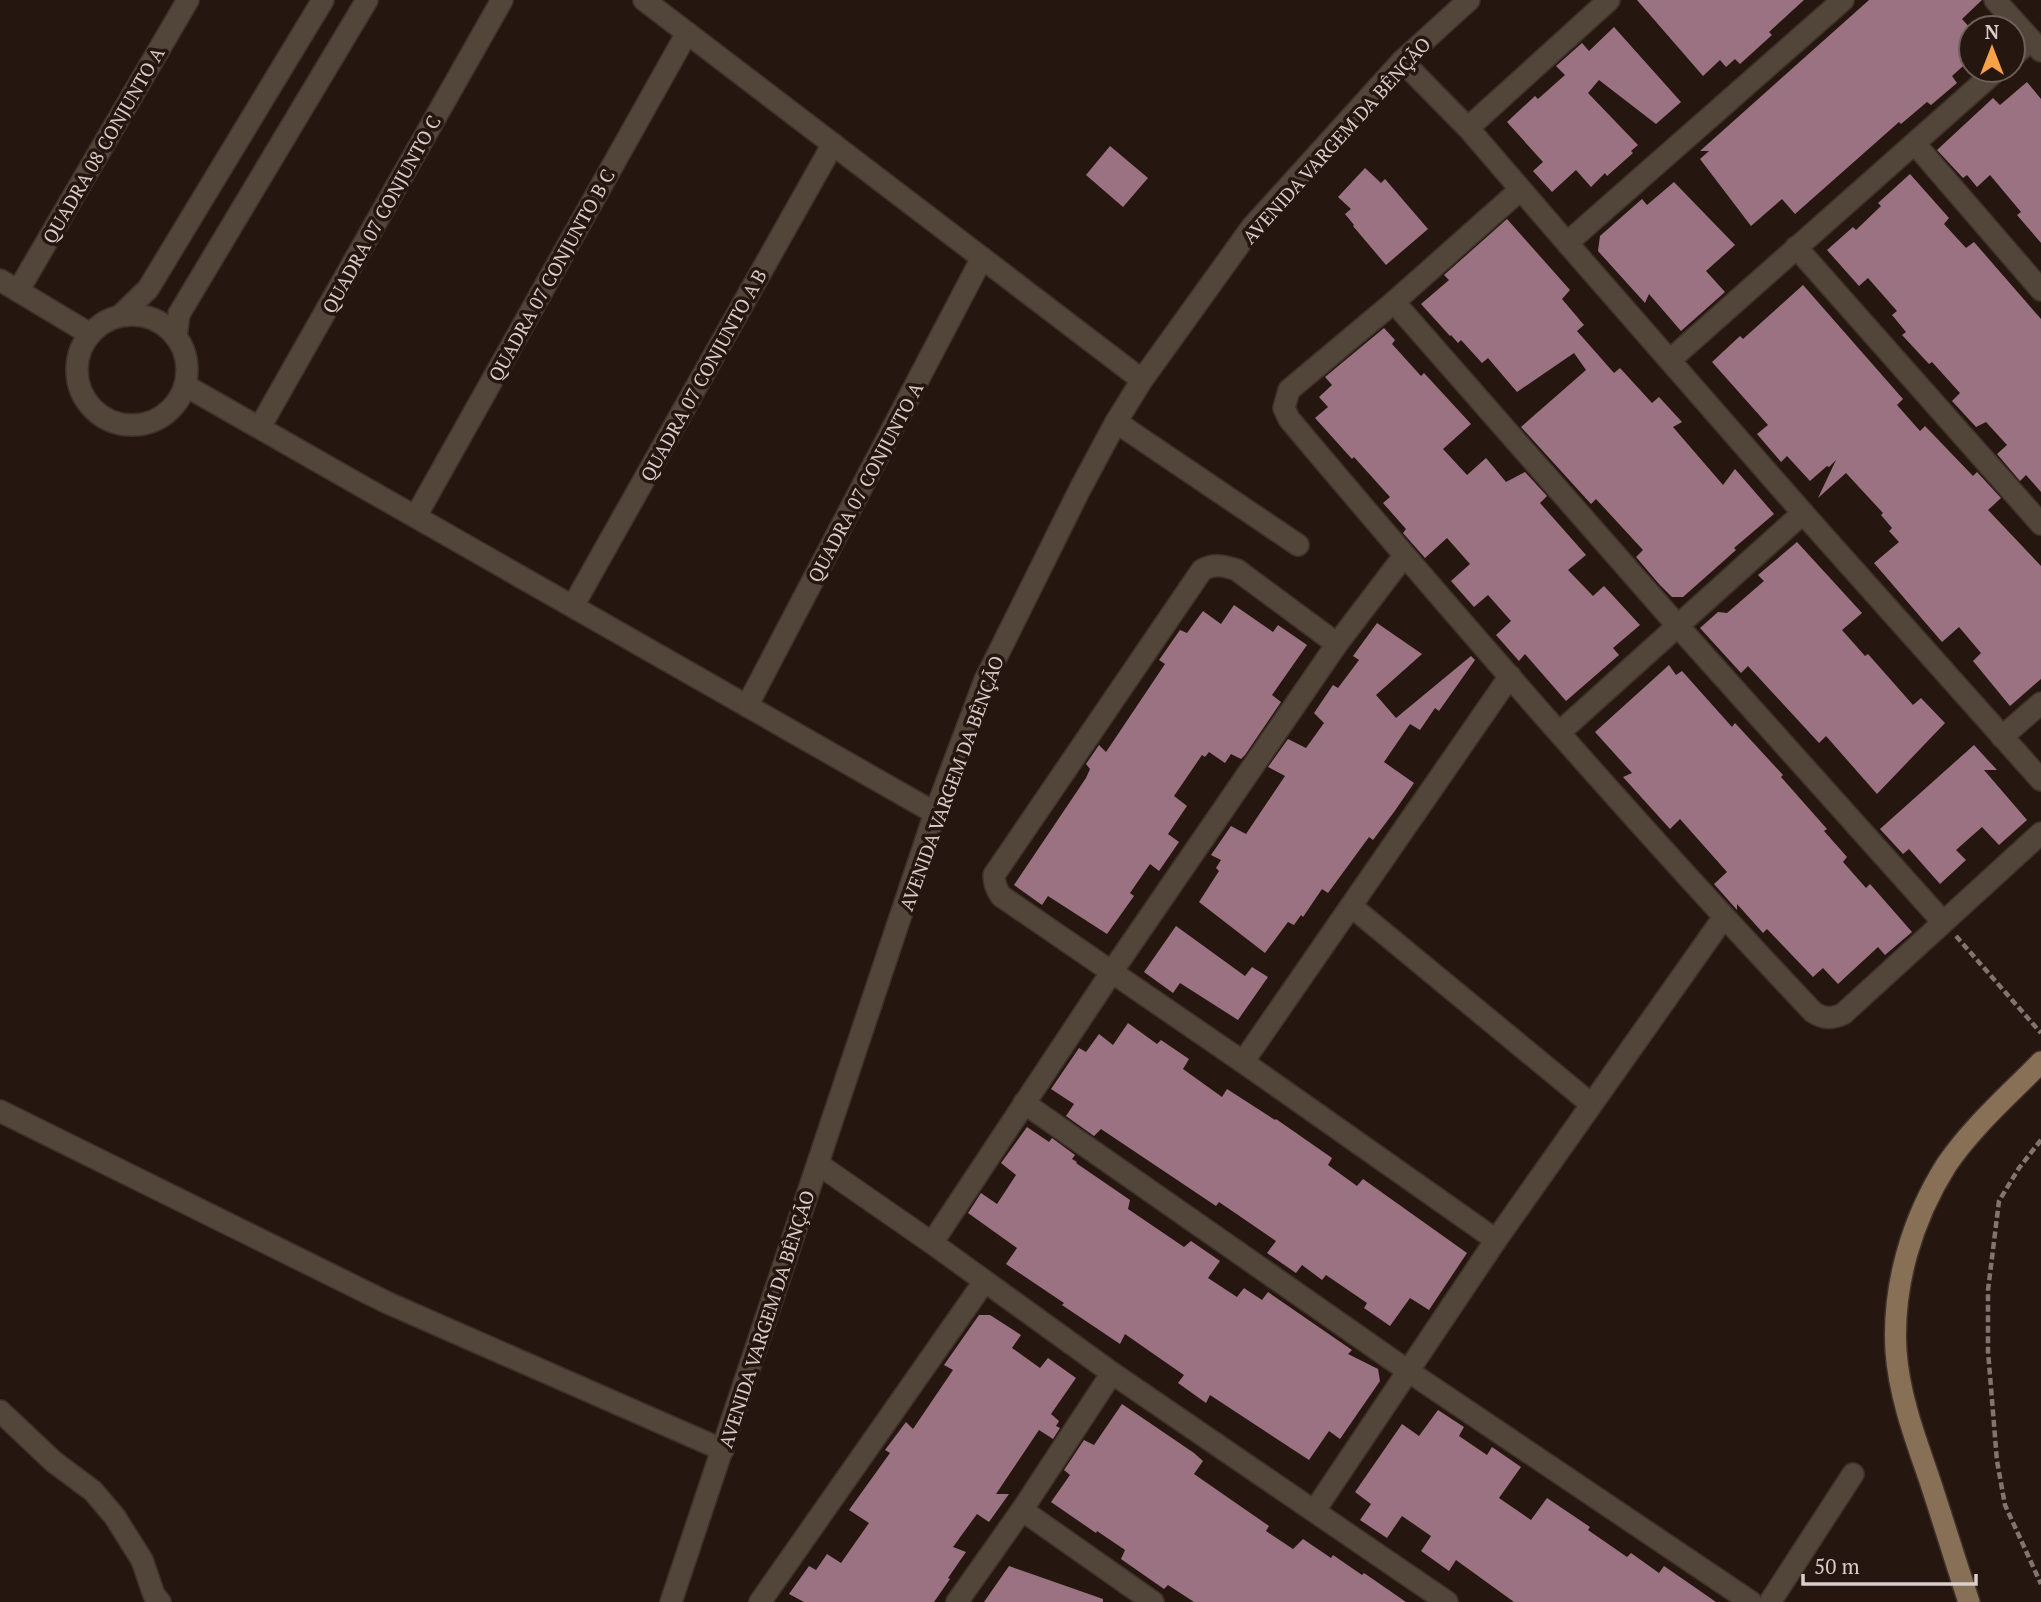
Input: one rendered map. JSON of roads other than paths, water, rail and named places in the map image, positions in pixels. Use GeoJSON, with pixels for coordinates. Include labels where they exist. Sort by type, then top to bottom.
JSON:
{"type":"FeatureCollection","features":[{"type":"Feature","properties":{"kind":"main road"},"geometry":{"type":"LineString","coordinates":[[1969,1602],[1912,1428],[1896,1352],[1896,1313],[1910,1242],[1947,1164],[1970,1135],[2041,1062]]}},
{"type":"Feature","properties":{"kind":"street","name":"QUADRA 08 CONJUNTO A"},"geometry":{"type":"LineString","coordinates":[[9,285],[188,0]]}},
{"type":"Feature","properties":{"kind":"street"},"geometry":{"type":"LineString","coordinates":[[121,316],[148,289],[323,0]]}},
{"type":"Feature","properties":{"kind":"street"},"geometry":{"type":"LineString","coordinates":[[176,337],[179,314],[367,0]]}},
{"type":"Feature","properties":{"kind":"street","name":"QUADRA 07 CONJUNTO C"},"geometry":{"type":"LineString","coordinates":[[260,428],[502,0]]}},
{"type":"Feature","properties":{"kind":"street"},"geometry":{"type":"LineString","coordinates":[[644,0],[1142,380]]}},
{"type":"Feature","properties":{"kind":"street","name":"AVENIDA VARGEM DA BÊNÇÃO"},"geometry":{"type":"LineString","coordinates":[[671,1602],[936,813],[985,680],[1080,489],[1142,380],[1252,227],[1402,61],[1469,0]]}},
{"type":"Feature","properties":{"kind":"street"},"geometry":{"type":"LineString","coordinates":[[1468,128],[1609,0]]}},
{"type":"Feature","properties":{"kind":"street"},"geometry":{"type":"LineString","coordinates":[[1567,243],[1843,0]]}},
{"type":"Feature","properties":{"kind":"street"},"geometry":{"type":"LineString","coordinates":[[1995,0],[2036,45]]}},
{"type":"Feature","properties":{"kind":"street","name":"QUADRA 07 CONJUNTO B C"},"geometry":{"type":"LineString","coordinates":[[416,516],[687,33]]}},
{"type":"Feature","properties":{"kind":"street"},"geometry":{"type":"LineString","coordinates":[[1402,61],[1468,128],[2002,737],[2037,768]]}},
{"type":"Feature","properties":{"kind":"street"},"geometry":{"type":"LineString","coordinates":[[1670,360],[1981,84]]}},
{"type":"Feature","properties":{"kind":"street","name":"QUADRA 07 CONJUNTO A B"},"geometry":{"type":"LineString","coordinates":[[573,606],[833,144]]}},
{"type":"Feature","properties":{"kind":"street"},"geometry":{"type":"LineString","coordinates":[[1914,144],[2041,290]]}},
{"type":"Feature","properties":{"kind":"street"},"geometry":{"type":"LineString","coordinates":[[1520,190],[1394,302],[1289,390],[1284,408],[1289,419],[1510,677],[1724,917],[1813,1012],[1822,1017],[1832,1018],[1843,1014],[2041,833]]}},
{"type":"Feature","properties":{"kind":"street"},"geometry":{"type":"LineString","coordinates":[[1796,247],[2041,524]]}},
{"type":"Feature","properties":{"kind":"street","name":"QUADRA 07 CONJUNTO A"},"geometry":{"type":"LineString","coordinates":[[747,706],[982,258]]}},
{"type":"Feature","properties":{"kind":"street"},"geometry":{"type":"LineString","coordinates":[[9,285],[90,334]]}},
{"type":"Feature","properties":{"kind":"street"},"geometry":{"type":"LineString","coordinates":[[1394,302],[1677,625],[1943,922]]}},
{"type":"Feature","properties":{"kind":"street"},"geometry":{"type":"LineString","coordinates":[[139,315],[157,320],[172,331],[183,345],[188,363],[186,386],[180,398],[168,412],[153,421],[135,425],[117,423],[100,415],[87,402],[79,386],[77,368],[80,350],[90,334],[104,322],[121,316],[139,315]]}},
{"type":"Feature","properties":{"kind":"street"},"geometry":{"type":"LineString","coordinates":[[186,386],[936,813]]}},
{"type":"Feature","properties":{"kind":"street"},"geometry":{"type":"LineString","coordinates":[[1116,422],[1298,545]]}},
{"type":"Feature","properties":{"kind":"street"},"geometry":{"type":"LineString","coordinates":[[1560,732],[1803,513]]}},
{"type":"Feature","properties":{"kind":"street"},"geometry":{"type":"LineString","coordinates":[[932,1242],[1111,973],[1337,644],[1404,556]]}},
{"type":"Feature","properties":{"kind":"street"},"geometry":{"type":"LineString","coordinates":[[1337,644],[1237,570],[1223,565],[1202,570],[994,875],[996,888],[1001,896],[1496,1240]]}},
{"type":"Feature","properties":{"kind":"street"},"geometry":{"type":"LineString","coordinates":[[1243,1062],[1510,677]]}},
{"type":"Feature","properties":{"kind":"street"},"geometry":{"type":"LineString","coordinates":[[2002,737],[2041,703]]}},
{"type":"Feature","properties":{"kind":"street"},"geometry":{"type":"LineString","coordinates":[[1352,906],[1591,1104]]}},
{"type":"Feature","properties":{"kind":"street"},"geometry":{"type":"LineString","coordinates":[[1315,1510],[1496,1240],[1724,917]]}},
{"type":"Feature","properties":{"kind":"street"},"geometry":{"type":"LineString","coordinates":[[1024,1103],[1408,1371],[1751,1602]]}},
{"type":"Feature","properties":{"kind":"street"},"geometry":{"type":"LineString","coordinates":[[0,1111],[388,1303],[723,1450]]}},
{"type":"Feature","properties":{"kind":"street"},"geometry":{"type":"LineString","coordinates":[[818,1164],[932,1242],[1112,1373],[1447,1602]]}},
{"type":"Feature","properties":{"kind":"street"},"geometry":{"type":"LineString","coordinates":[[760,1602],[984,1282]]}},
{"type":"Feature","properties":{"kind":"street"},"geometry":{"type":"LineString","coordinates":[[957,1602],[1022,1510],[1112,1373]]}},
{"type":"Feature","properties":{"kind":"street"},"geometry":{"type":"LineString","coordinates":[[0,1411],[54,1462],[93,1491],[142,1560],[154,1595],[160,1602]]}},
{"type":"Feature","properties":{"kind":"street"},"geometry":{"type":"LineString","coordinates":[[1770,1602],[1853,1474]]}},
{"type":"Feature","properties":{"kind":"street"},"geometry":{"type":"LineString","coordinates":[[1022,1510],[1149,1601]]}}]}
